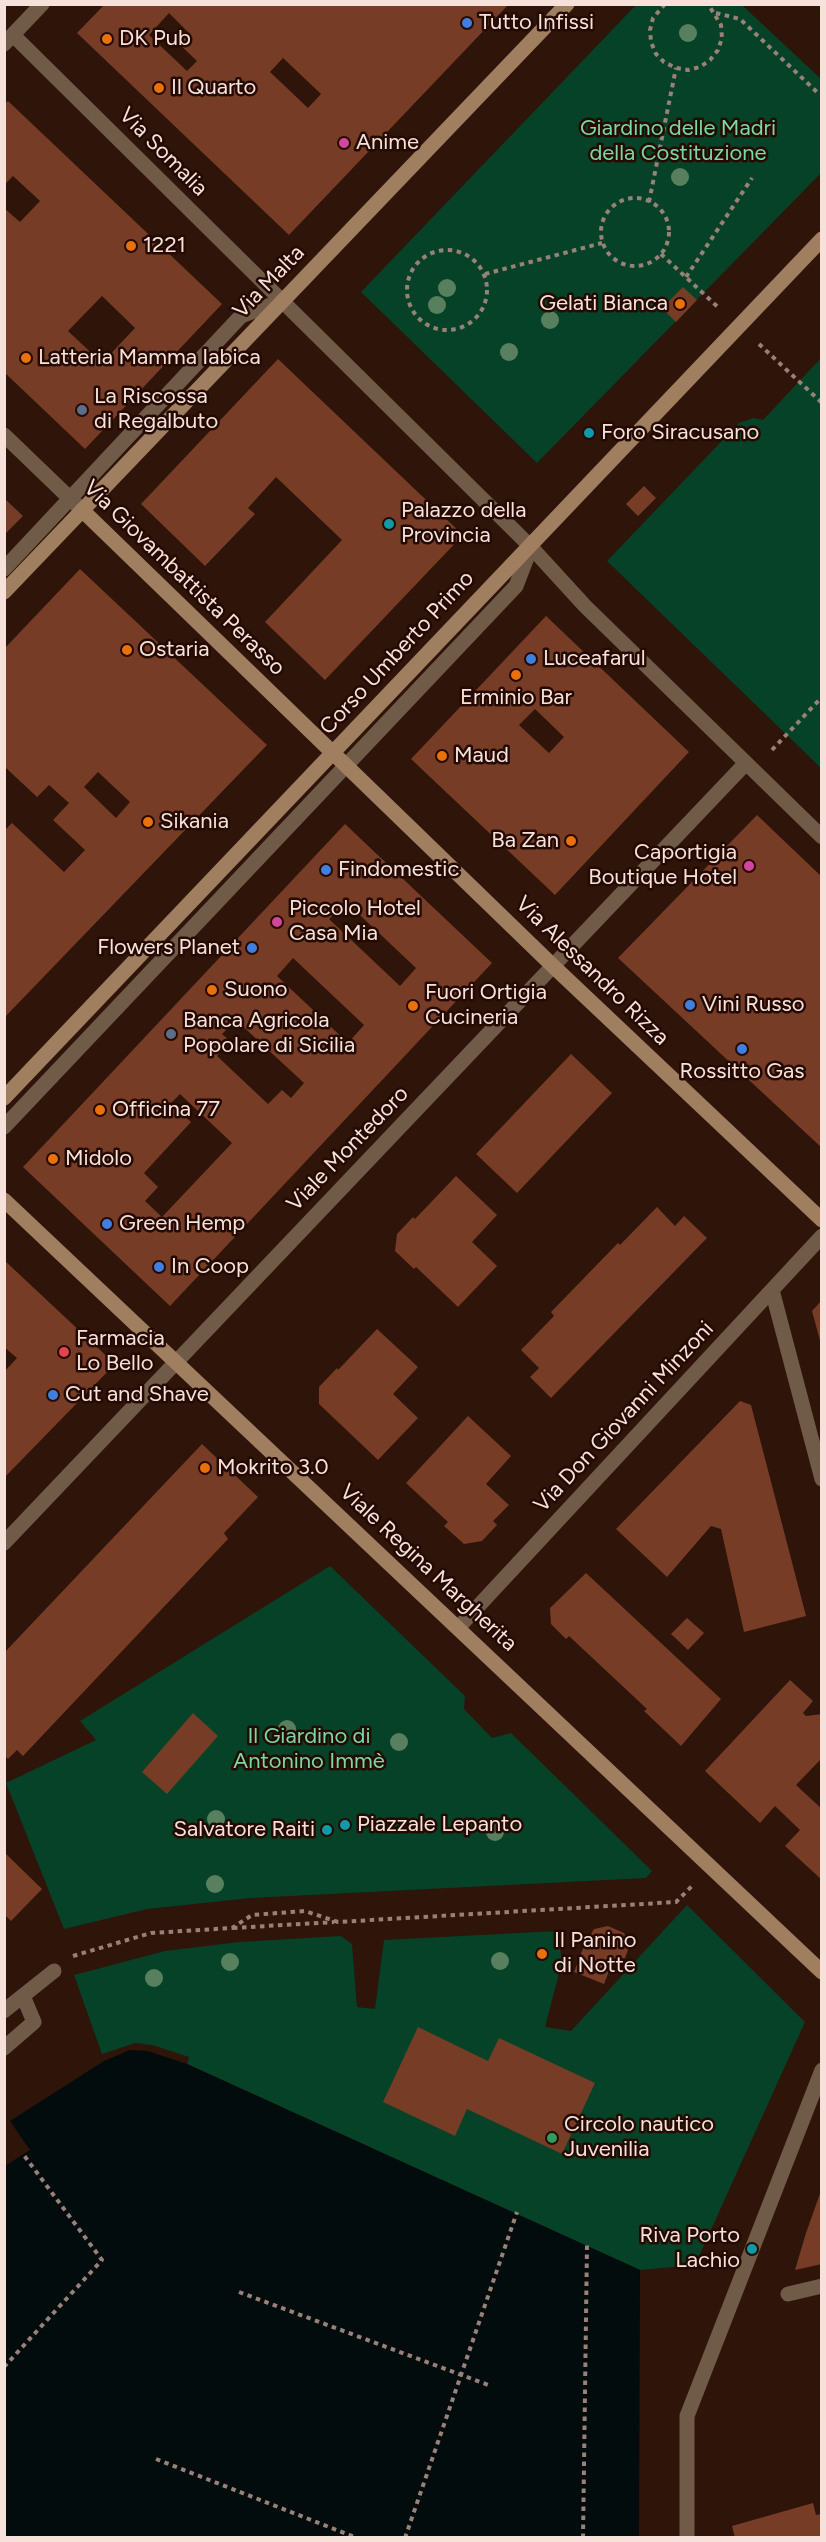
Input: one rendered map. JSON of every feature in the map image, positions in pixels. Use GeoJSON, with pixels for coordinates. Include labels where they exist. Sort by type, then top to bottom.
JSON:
{"type":"FeatureCollection","features":[{"type":"Feature","properties":{"kind":"main road","name":"Via Malta"},"geometry":{"type":"LineString","coordinates":[[4,592],[76,505],[281,301],[567,4]]}},
{"type":"Feature","properties":{"kind":"main road","name":"Corso Umberto Primo"},"geometry":{"type":"LineString","coordinates":[[4,1098],[822,239]]}},
{"type":"Feature","properties":{"kind":"main road","name":"Via Giovambattista Perasso"},"geometry":{"type":"LineString","coordinates":[[76,505],[333,753]]}},
{"type":"Feature","properties":{"kind":"main road","name":"Via Alessandro Rizza"},"geometry":{"type":"LineString","coordinates":[[333,753],[822,1221]]}},
{"type":"Feature","properties":{"kind":"main road","name":"Viale Regina Margherita"},"geometry":{"type":"LineString","coordinates":[[4,1200],[821,1971]]}},
{"type":"Feature","properties":{"kind":"street"},"geometry":{"type":"LineString","coordinates":[[9,40],[42,4]]}},
{"type":"Feature","properties":{"kind":"street","name":"Via Somalia"},"geometry":{"type":"LineString","coordinates":[[9,40],[281,301],[531,547],[585,606],[822,837]]}},
{"type":"Feature","properties":{"kind":"street","name":"Via Giovambattista Perasso"},"geometry":{"type":"LineString","coordinates":[[4,435],[76,505]]}},
{"type":"Feature","properties":{"kind":"street"},"geometry":{"type":"LineString","coordinates":[[4,569],[76,505]]}},
{"type":"Feature","properties":{"kind":"street"},"geometry":{"type":"LineString","coordinates":[[4,1127],[516,586],[531,547]]}},
{"type":"Feature","properties":{"kind":"street","name":"Viale Montedoro"},"geometry":{"type":"LineString","coordinates":[[4,1543],[725,786],[750,767]]}},
{"type":"Feature","properties":{"kind":"street","name":"Via Don Giovanni Minzoni"},"geometry":{"type":"LineString","coordinates":[[458,1628],[822,1236]]}},
{"type":"Feature","properties":{"kind":"street"},"geometry":{"type":"LineString","coordinates":[[772,1290],[822,1479]]}},
{"type":"Feature","properties":{"kind":"street"},"geometry":{"type":"LineString","coordinates":[[4,2012],[54,1971]]}},
{"type":"Feature","properties":{"kind":"street"},"geometry":{"type":"LineString","coordinates":[[4,2048],[34,2022],[23,1996]]}},
{"type":"Feature","properties":{"kind":"street"},"geometry":{"type":"LineString","coordinates":[[687,2538],[687,2416],[822,2070]]}},
{"type":"Feature","properties":{"kind":"street"},"geometry":{"type":"LineString","coordinates":[[788,2294],[822,2286]]}},
{"type":"Feature","properties":{"kind":"path"},"geometry":{"type":"LineString","coordinates":[[665,4],[653,18],[650,30],[651,42],[656,54],[664,63],[688,70],[700,67],[710,60],[718,50],[722,38],[721,25],[716,13],[708,4]]}},
{"type":"Feature","properties":{"kind":"path"},"geometry":{"type":"LineString","coordinates":[[716,13],[740,19],[819,94]]}},
{"type":"Feature","properties":{"kind":"path"},"geometry":{"type":"LineString","coordinates":[[648,202],[676,68]]}},
{"type":"Feature","properties":{"kind":"path"},"geometry":{"type":"LineString","coordinates":[[686,278],[752,178]]}},
{"type":"Feature","properties":{"kind":"path"},"geometry":{"type":"LineString","coordinates":[[640,198],[648,202],[660,210],[667,220],[669,232],[667,244],[652,262],[640,267],[628,266],[612,257],[602,243],[600,231],[603,220],[618,202],[640,198]]}},
{"type":"Feature","properties":{"kind":"path"},"geometry":{"type":"LineString","coordinates":[[485,274],[602,243]]}},
{"type":"Feature","properties":{"kind":"path"},"geometry":{"type":"LineString","coordinates":[[438,250],[453,250],[467,254],[478,263],[485,274],[488,288],[486,304],[479,316],[468,326],[457,330],[442,331],[429,327],[414,315],[408,302],[408,281],[414,266],[425,256],[438,250]]}},
{"type":"Feature","properties":{"kind":"path"},"geometry":{"type":"LineString","coordinates":[[661,254],[822,403]]}},
{"type":"Feature","properties":{"kind":"path"},"geometry":{"type":"LineString","coordinates":[[750,767],[822,697]]}},
{"type":"Feature","properties":{"kind":"path"},"geometry":{"type":"LineString","coordinates":[[54,1971],[70,1957],[151,1933],[676,1902],[711,1867]]}},
{"type":"Feature","properties":{"kind":"path"},"geometry":{"type":"LineString","coordinates":[[232,1928],[252,1916],[306,1911],[339,1922]]}},
{"type":"Feature","properties":{"kind":"path"},"geometry":{"type":"LineString","coordinates":[[4,2367],[102,2260],[23,2154]]}},
{"type":"Feature","properties":{"kind":"path"},"geometry":{"type":"LineString","coordinates":[[405,2538],[517,2212]]}},
{"type":"Feature","properties":{"kind":"path"},"geometry":{"type":"LineString","coordinates":[[583,2538],[587,2245]]}},
{"type":"Feature","properties":{"kind":"path"},"geometry":{"type":"LineString","coordinates":[[239,2292],[491,2386]]}},
{"type":"Feature","properties":{"kind":"path"},"geometry":{"type":"LineString","coordinates":[[156,2459],[357,2538]]}},
{"type":"Feature","properties":{"kind":"green space","name":"Giardino delle Madri della Costituzione"},"geometry":{"type":"Polygon","coordinates":[[[636,5],[742,5],[821,79],[821,173],[537,463],[361,292],[636,5]]]}},
{"type":"Feature","properties":{"kind":"green space"},"geometry":{"type":"Polygon","coordinates":[[[821,358],[821,768],[607,561],[739,423],[753,418],[763,420],[821,358]]]}},
{"type":"Feature","properties":{"kind":"green space","name":"Il Giardino di Antonino Immè"},"geometry":{"type":"Polygon","coordinates":[[[330,1566],[465,1696],[464,1709],[492,1738],[511,1733],[652,1871],[646,1878],[251,1898],[147,1909],[64,1929],[6,1783],[96,1740],[80,1721],[330,1566]]]}},
{"type":"Feature","properties":{"kind":"green space","name":"Circolo nautico Juvenilia"},"geometry":{"type":"Polygon","coordinates":[[[687,1905],[805,2022],[695,2265],[640,2270],[187,2064],[189,2057],[152,2045],[135,2043],[102,2054],[74,1975],[165,1951],[239,1942],[341,1936],[352,1944],[357,2007],[375,2009],[384,1940],[558,1931],[562,1962],[545,2027],[571,2031],[687,1905]]]}},
{"type":"Feature","properties":{"kind":"shaded area"},"geometry":{"type":"Polygon","coordinates":[[[130,2050],[148,2051],[187,2064],[640,2270],[639,2537],[5,2537],[5,2166],[30,2150],[10,2121],[104,2061],[130,2050]]]}},
{"type":"Feature","properties":{"kind":"building"},"geometry":{"type":"Polygon","coordinates":[[[105,4],[509,4],[289,235],[77,33],[105,4]],[[169,13],[149,35],[187,71],[197,61],[178,43],[188,32],[169,13]],[[283,58],[270,72],[308,108],[321,94],[283,58]]]}},
{"type":"Feature","properties":{"kind":"building"},"geometry":{"type":"Polygon","coordinates":[[[8,101],[222,304],[85,449],[4,372],[4,208],[20,222],[40,201],[13,176],[4,185],[4,104],[8,101]],[[102,296],[68,331],[102,363],[135,328],[102,296]]]}},
{"type":"Feature","properties":{"kind":"building","name":"Gelati Bianca"},"geometry":{"type":"Polygon","coordinates":[[[683,287],[697,300],[676,322],[662,308],[683,287]]]}},
{"type":"Feature","properties":{"kind":"building","name":"Palazzo della Provincia"},"geometry":{"type":"Polygon","coordinates":[[[278,359],[463,535],[325,680],[265,622],[342,540],[276,477],[248,508],[255,514],[205,566],[141,504],[278,359]]]}},
{"type":"Feature","properties":{"kind":"building"},"geometry":{"type":"Polygon","coordinates":[[[644,486],[656,498],[638,516],[626,504],[644,486]]]}},
{"type":"Feature","properties":{"kind":"building"},"geometry":{"type":"Polygon","coordinates":[[[4,498],[23,516],[4,535],[4,498]]]}},
{"type":"Feature","properties":{"kind":"building"},"geometry":{"type":"Polygon","coordinates":[[[80,569],[267,745],[4,1018],[4,831],[12,823],[64,872],[85,850],[53,820],[69,803],[49,785],[37,797],[6,768],[4,769],[4,649],[80,569]],[[98,772],[84,787],[116,818],[130,802],[98,772]]]}},
{"type":"Feature","properties":{"kind":"building"},"geometry":{"type":"Polygon","coordinates":[[[546,616],[689,752],[555,895],[411,759],[546,616]],[[535,709],[519,725],[549,753],[564,737],[535,709]]]}},
{"type":"Feature","properties":{"kind":"building"},"geometry":{"type":"Polygon","coordinates":[[[757,815],[822,877],[822,1148],[618,958],[757,815]]]}},
{"type":"Feature","properties":{"kind":"building"},"geometry":{"type":"Polygon","coordinates":[[[345,824],[492,963],[170,1306],[23,1167],[345,824]],[[346,902],[329,919],[400,986],[416,968],[346,902]],[[293,958],[277,976],[348,1043],[364,1025],[293,958]],[[236,1020],[222,1034],[230,1041],[217,1056],[268,1104],[282,1090],[291,1098],[304,1083],[236,1020]],[[180,1094],[171,1103],[191,1122],[144,1173],[158,1187],[145,1201],[162,1217],[232,1143],[180,1094]]]}},
{"type":"Feature","properties":{"kind":"building"},"geometry":{"type":"Polygon","coordinates":[[[571,1054],[612,1093],[517,1193],[476,1154],[571,1054]]]}},
{"type":"Feature","properties":{"kind":"building"},"geometry":{"type":"Polygon","coordinates":[[[456,1176],[497,1215],[472,1242],[497,1266],[458,1307],[416,1267],[414,1269],[395,1251],[397,1234],[413,1217],[415,1219],[456,1176]]]}},
{"type":"Feature","properties":{"kind":"building"},"geometry":{"type":"Polygon","coordinates":[[[657,1207],[675,1226],[684,1216],[707,1238],[551,1398],[530,1377],[539,1368],[521,1350],[554,1316],[551,1312],[618,1243],[620,1245],[657,1207]]]}},
{"type":"Feature","properties":{"kind":"building"},"geometry":{"type":"Polygon","coordinates":[[[4,1260],[115,1364],[4,1478],[4,1372],[17,1358],[4,1347],[4,1260]]]}},
{"type":"Feature","properties":{"kind":"building"},"geometry":{"type":"Polygon","coordinates":[[[822,1300],[822,1344],[821,1344],[812,1311],[822,1300]]]}},
{"type":"Feature","properties":{"kind":"building"},"geometry":{"type":"Polygon","coordinates":[[[377,1329],[418,1367],[393,1394],[418,1418],[378,1460],[319,1404],[319,1387],[377,1329]]]}},
{"type":"Feature","properties":{"kind":"building"},"geometry":{"type":"Polygon","coordinates":[[[740,1401],[751,1405],[806,1616],[744,1632],[721,1529],[711,1526],[667,1577],[616,1529],[740,1401]]]}},
{"type":"Feature","properties":{"kind":"building"},"geometry":{"type":"Polygon","coordinates":[[[468,1416],[511,1456],[486,1484],[509,1505],[493,1521],[497,1525],[482,1541],[464,1544],[444,1526],[448,1522],[406,1483],[468,1416]]]}},
{"type":"Feature","properties":{"kind":"building"},"geometry":{"type":"Polygon","coordinates":[[[202,1444],[258,1497],[224,1533],[228,1539],[23,1756],[17,1750],[8,1759],[4,1755],[4,1653],[202,1444]]]}},
{"type":"Feature","properties":{"kind":"building"},"geometry":{"type":"Polygon","coordinates":[[[586,1573],[721,1699],[681,1746],[644,1711],[647,1709],[569,1636],[566,1639],[551,1624],[550,1608],[586,1573]]]}},
{"type":"Feature","properties":{"kind":"building"},"geometry":{"type":"Polygon","coordinates":[[[687,1618],[704,1633],[688,1650],[671,1634],[687,1618]]]}},
{"type":"Feature","properties":{"kind":"building"},"geometry":{"type":"Polygon","coordinates":[[[790,1680],[813,1701],[803,1713],[806,1716],[822,1714],[822,1758],[796,1785],[822,1809],[822,1880],[785,1846],[800,1830],[775,1806],[760,1823],[705,1771],[790,1680]]]}},
{"type":"Feature","properties":{"kind":"building"},"geometry":{"type":"Polygon","coordinates":[[[193,1713],[218,1736],[167,1794],[142,1772],[193,1713]]]}},
{"type":"Feature","properties":{"kind":"building"},"geometry":{"type":"Polygon","coordinates":[[[4,1852],[42,1889],[11,1921],[6,1916],[4,1917],[4,1852]]]}},
{"type":"Feature","properties":{"kind":"building"},"geometry":{"type":"Polygon","coordinates":[[[608,1926],[624,1933],[630,1944],[625,1958],[613,1961],[604,1984],[574,1972],[584,1946],[594,1929],[608,1926]]]}},
{"type":"Feature","properties":{"kind":"building"},"geometry":{"type":"Polygon","coordinates":[[[418,2027],[488,2061],[499,2038],[595,2083],[562,2154],[467,2109],[455,2136],[383,2102],[418,2027]]]}},
{"type":"Feature","properties":{"kind":"building"},"geometry":{"type":"Polygon","coordinates":[[[822,2188],[822,2264],[795,2270],[806,2233],[822,2188]]]}},
{"type":"Feature","properties":{"kind":"building"},"geometry":{"type":"Polygon","coordinates":[[[813,2503],[816,2515],[822,2514],[822,2538],[735,2538],[732,2526],[813,2503]]]}},
{"type":"Feature","properties":{"kind":"place","name":"Tutto Infissi"},"geometry":{"type":"Point","coordinates":[467,23]}},
{"type":"Feature","properties":{"kind":"place","name":"DK Pub"},"geometry":{"type":"Point","coordinates":[107,39]}},
{"type":"Feature","properties":{"kind":"place","name":"Il Quarto"},"geometry":{"type":"Point","coordinates":[159,88]}},
{"type":"Feature","properties":{"kind":"place","name":"Anime"},"geometry":{"type":"Point","coordinates":[344,143]}},
{"type":"Feature","properties":{"kind":"place","name":"1221"},"geometry":{"type":"Point","coordinates":[131,246]}},
{"type":"Feature","properties":{"kind":"place","name":"Gelati Bianca"},"geometry":{"type":"Point","coordinates":[680,304]}},
{"type":"Feature","properties":{"kind":"place","name":"Latteria Mamma Iabica"},"geometry":{"type":"Point","coordinates":[26,358]}},
{"type":"Feature","properties":{"kind":"place","name":"La Riscossa di Regalbuto"},"geometry":{"type":"Point","coordinates":[82,410]}},
{"type":"Feature","properties":{"kind":"place","name":"Foro Siracusano"},"geometry":{"type":"Point","coordinates":[589,433]}},
{"type":"Feature","properties":{"kind":"place","name":"Palazzo della Provincia"},"geometry":{"type":"Point","coordinates":[389,524]}},
{"type":"Feature","properties":{"kind":"place","name":"Ostaria"},"geometry":{"type":"Point","coordinates":[127,650]}},
{"type":"Feature","properties":{"kind":"place","name":"Luceafarul"},"geometry":{"type":"Point","coordinates":[531,659]}},
{"type":"Feature","properties":{"kind":"place","name":"Erminio Bar"},"geometry":{"type":"Point","coordinates":[516,675]}},
{"type":"Feature","properties":{"kind":"place","name":"Maud"},"geometry":{"type":"Point","coordinates":[442,756]}},
{"type":"Feature","properties":{"kind":"place","name":"Sikania"},"geometry":{"type":"Point","coordinates":[148,822]}},
{"type":"Feature","properties":{"kind":"place","name":"Ba Zan"},"geometry":{"type":"Point","coordinates":[571,841]}},
{"type":"Feature","properties":{"kind":"place","name":"Caportigia Boutique Hotel"},"geometry":{"type":"Point","coordinates":[749,866]}},
{"type":"Feature","properties":{"kind":"place","name":"Findomestic"},"geometry":{"type":"Point","coordinates":[326,870]}},
{"type":"Feature","properties":{"kind":"place","name":"Piccolo Hotel Casa Mia"},"geometry":{"type":"Point","coordinates":[277,922]}},
{"type":"Feature","properties":{"kind":"place","name":"Flowers Planet"},"geometry":{"type":"Point","coordinates":[252,948]}},
{"type":"Feature","properties":{"kind":"place","name":"Suono"},"geometry":{"type":"Point","coordinates":[212,990]}},
{"type":"Feature","properties":{"kind":"place","name":"Vini Russo"},"geometry":{"type":"Point","coordinates":[690,1005]}},
{"type":"Feature","properties":{"kind":"place","name":"Fuori Ortigia Cucineria"},"geometry":{"type":"Point","coordinates":[413,1006]}},
{"type":"Feature","properties":{"kind":"place","name":"Banca Agricola Popolare di Sicilia"},"geometry":{"type":"Point","coordinates":[171,1034]}},
{"type":"Feature","properties":{"kind":"place","name":"Rossitto Gas"},"geometry":{"type":"Point","coordinates":[742,1049]}},
{"type":"Feature","properties":{"kind":"place","name":"Officina 77"},"geometry":{"type":"Point","coordinates":[100,1110]}},
{"type":"Feature","properties":{"kind":"place","name":"Midolo"},"geometry":{"type":"Point","coordinates":[53,1159]}},
{"type":"Feature","properties":{"kind":"place","name":"Green Hemp"},"geometry":{"type":"Point","coordinates":[107,1224]}},
{"type":"Feature","properties":{"kind":"place","name":"In Coop"},"geometry":{"type":"Point","coordinates":[159,1267]}},
{"type":"Feature","properties":{"kind":"place","name":"Farmacia Lo Bello"},"geometry":{"type":"Point","coordinates":[64,1352]}},
{"type":"Feature","properties":{"kind":"place","name":"Cut and Shave"},"geometry":{"type":"Point","coordinates":[53,1395]}},
{"type":"Feature","properties":{"kind":"place","name":"Mokrito 3.0"},"geometry":{"type":"Point","coordinates":[205,1468]}},
{"type":"Feature","properties":{"kind":"place","name":"Piazzale Lepanto"},"geometry":{"type":"Point","coordinates":[345,1825]}},
{"type":"Feature","properties":{"kind":"place","name":"Salvatore Raiti"},"geometry":{"type":"Point","coordinates":[327,1830]}},
{"type":"Feature","properties":{"kind":"place","name":"Il Panino di Notte"},"geometry":{"type":"Point","coordinates":[542,1954]}},
{"type":"Feature","properties":{"kind":"place","name":"Circolo nautico Juvenilia"},"geometry":{"type":"Point","coordinates":[552,2138]}},
{"type":"Feature","properties":{"kind":"place","name":"Riva Porto Lachio"},"geometry":{"type":"Point","coordinates":[752,2249]}}]}
